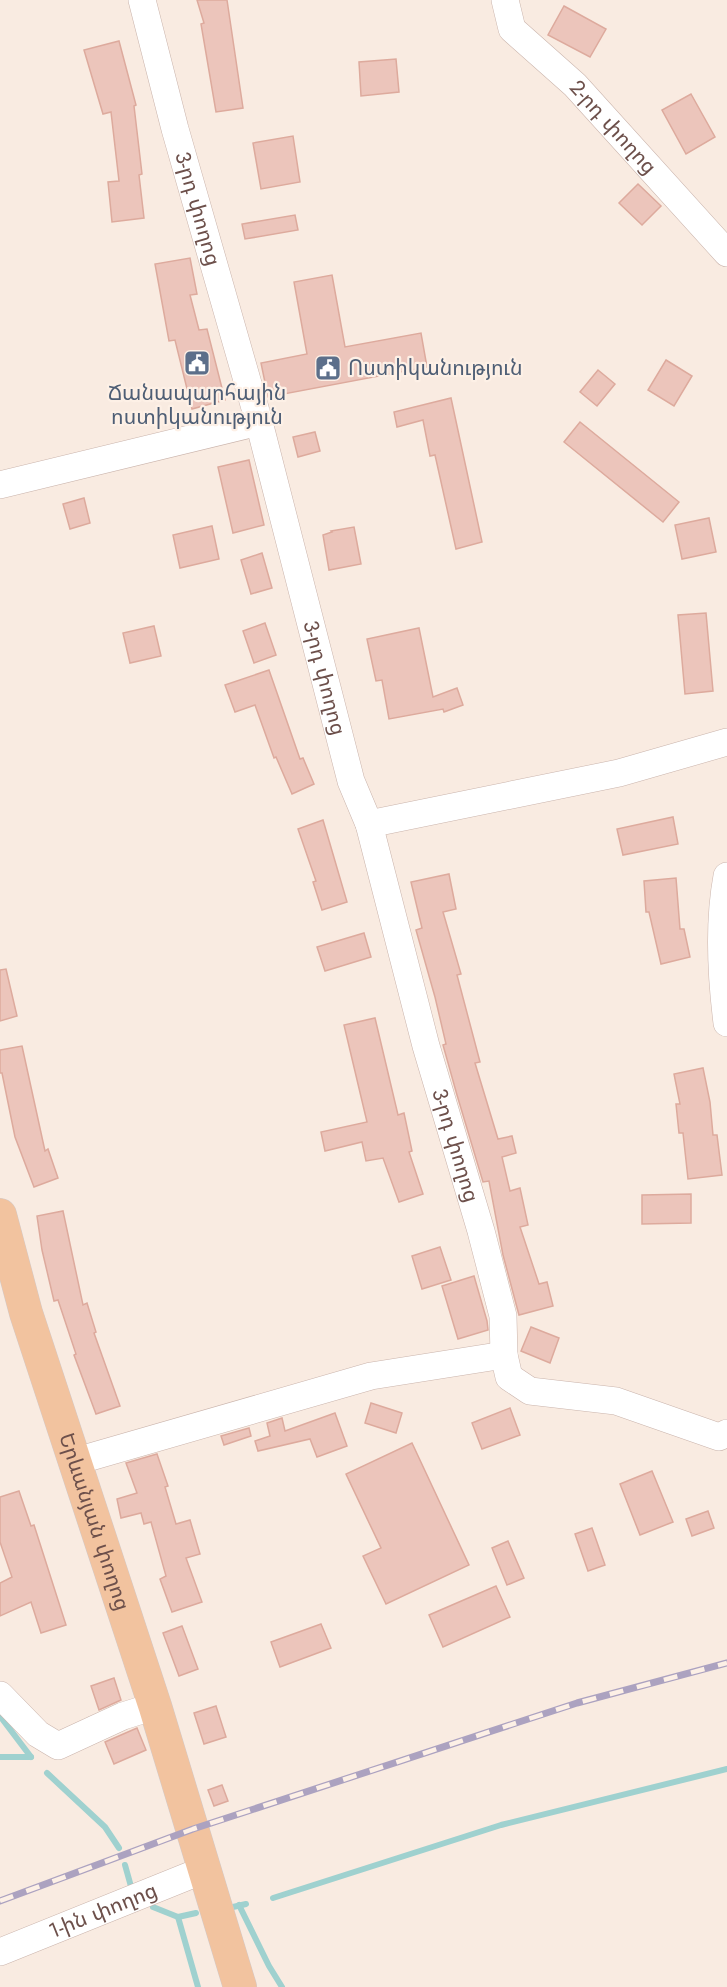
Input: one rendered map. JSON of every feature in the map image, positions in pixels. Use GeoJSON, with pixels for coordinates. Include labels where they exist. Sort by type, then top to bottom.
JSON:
{"type":"FeatureCollection","features":[{"type":"Feature","properties":{"kind":"main road","name":"Երևանյան փողոց"},"geometry":{"type":"LineString","coordinates":[[0,1215],[26,1313],[155,1706],[240,1987]]}},
{"type":"Feature","properties":{"kind":"street","name":"3-րդ փողոց"},"geometry":{"type":"LineString","coordinates":[[142,0],[175,129],[259,422],[351,781],[369,824],[426,1046],[481,1231],[503,1316],[504,1355]]}},
{"type":"Feature","properties":{"kind":"street","name":"2-րդ փողոց"},"geometry":{"type":"LineString","coordinates":[[505,0],[512,29],[575,85],[727,253]]}},
{"type":"Feature","properties":{"kind":"street"},"geometry":{"type":"LineString","coordinates":[[0,485],[259,422]]}},
{"type":"Feature","properties":{"kind":"street"},"geometry":{"type":"LineString","coordinates":[[369,824],[725,750]]}},
{"type":"Feature","properties":{"kind":"street"},"geometry":{"type":"LineString","coordinates":[[727,876],[722,947],[727,1023]]}},
{"type":"Feature","properties":{"kind":"street"},"geometry":{"type":"LineString","coordinates":[[74,1462],[371,1376],[504,1355],[509,1377],[530,1391],[616,1401],[718,1437],[727,1433]]}},
{"type":"Feature","properties":{"kind":"street"},"geometry":{"type":"LineString","coordinates":[[0,1695],[38,1734],[58,1746],[123,1716],[155,1706]]}},
{"type":"Feature","properties":{"kind":"street","name":"1-ին փողոց"},"geometry":{"type":"LineString","coordinates":[[0,1952],[206,1869]]}},
{"type":"Feature","properties":{"kind":"building"},"geometry":{"type":"Polygon","coordinates":[[[197,0],[227,0],[243,108],[216,112],[201,24],[204,23],[197,0]]]}},
{"type":"Feature","properties":{"kind":"building"},"geometry":{"type":"Polygon","coordinates":[[[564,6],[606,29],[590,57],[548,35],[564,6]]]}},
{"type":"Feature","properties":{"kind":"building"},"geometry":{"type":"Polygon","coordinates":[[[119,41],[136,105],[134,106],[142,174],[139,175],[144,218],[112,222],[108,182],[119,181],[111,112],[103,114],[84,50],[119,41]]]}},
{"type":"Feature","properties":{"kind":"building"},"geometry":{"type":"Polygon","coordinates":[[[396,59],[399,92],[361,96],[359,62],[396,59]]]}},
{"type":"Feature","properties":{"kind":"building"},"geometry":{"type":"Polygon","coordinates":[[[691,94],[715,137],[686,154],[662,110],[691,94]]]}},
{"type":"Feature","properties":{"kind":"building"},"geometry":{"type":"Polygon","coordinates":[[[293,136],[300,182],[261,189],[253,143],[293,136]]]}},
{"type":"Feature","properties":{"kind":"building"},"geometry":{"type":"Polygon","coordinates":[[[638,184],[661,206],[642,225],[619,203],[638,184]]]}},
{"type":"Feature","properties":{"kind":"building"},"geometry":{"type":"Polygon","coordinates":[[[295,215],[298,230],[245,239],[242,224],[295,215]]]}},
{"type":"Feature","properties":{"kind":"building"},"geometry":{"type":"Polygon","coordinates":[[[190,258],[197,294],[190,295],[199,330],[207,329],[225,400],[192,409],[175,340],[169,341],[155,264],[190,258]]]}},
{"type":"Feature","properties":{"kind":"building"},"geometry":{"type":"Polygon","coordinates":[[[332,275],[345,347],[421,333],[427,367],[268,397],[261,363],[307,354],[294,282],[332,275]]]}},
{"type":"Feature","properties":{"kind":"building"},"geometry":{"type":"Polygon","coordinates":[[[666,360],[692,376],[674,406],[648,390],[666,360]]]}},
{"type":"Feature","properties":{"kind":"building"},"geometry":{"type":"Polygon","coordinates":[[[598,370],[615,384],[597,406],[580,392],[598,370]]]}},
{"type":"Feature","properties":{"kind":"building"},"geometry":{"type":"Polygon","coordinates":[[[451,398],[482,542],[456,549],[435,455],[430,456],[423,420],[397,427],[394,412],[451,398]]]}},
{"type":"Feature","properties":{"kind":"building"},"geometry":{"type":"Polygon","coordinates":[[[580,422],[679,502],[663,522],[564,442],[580,422]]]}},
{"type":"Feature","properties":{"kind":"building"},"geometry":{"type":"Polygon","coordinates":[[[315,432],[320,451],[298,457],[293,437],[315,432]]]}},
{"type":"Feature","properties":{"kind":"building"},"geometry":{"type":"Polygon","coordinates":[[[249,460],[264,525],[233,533],[218,467],[249,460]]]}},
{"type":"Feature","properties":{"kind":"building"},"geometry":{"type":"Polygon","coordinates":[[[84,498],[90,523],[70,529],[63,504],[84,498]]]}},
{"type":"Feature","properties":{"kind":"building"},"geometry":{"type":"Polygon","coordinates":[[[709,518],[716,552],[682,559],[675,525],[709,518]]]}},
{"type":"Feature","properties":{"kind":"building"},"geometry":{"type":"Polygon","coordinates":[[[212,526],[219,559],[180,568],[173,535],[212,526]]]}},
{"type":"Feature","properties":{"kind":"building"},"geometry":{"type":"Polygon","coordinates":[[[354,527],[361,564],[329,570],[323,535],[331,531],[354,527]]]}},
{"type":"Feature","properties":{"kind":"building"},"geometry":{"type":"Polygon","coordinates":[[[262,553],[272,588],[251,594],[241,560],[262,553]]]}},
{"type":"Feature","properties":{"kind":"building"},"geometry":{"type":"Polygon","coordinates":[[[706,613],[713,691],[685,694],[678,615],[706,613]]]}},
{"type":"Feature","properties":{"kind":"building"},"geometry":{"type":"Polygon","coordinates":[[[265,623],[276,655],[254,663],[243,631],[265,623]]]}},
{"type":"Feature","properties":{"kind":"building"},"geometry":{"type":"Polygon","coordinates":[[[154,626],[161,656],[130,663],[123,633],[154,626]]]}},
{"type":"Feature","properties":{"kind":"building"},"geometry":{"type":"Polygon","coordinates":[[[419,628],[433,697],[457,688],[463,705],[444,712],[443,709],[389,719],[382,680],[376,681],[367,639],[419,628]]]}},
{"type":"Feature","properties":{"kind":"building"},"geometry":{"type":"Polygon","coordinates":[[[269,670],[300,759],[303,758],[314,784],[292,794],[276,757],[274,758],[255,705],[235,712],[225,685],[269,670]]]}},
{"type":"Feature","properties":{"kind":"building"},"geometry":{"type":"Polygon","coordinates":[[[673,817],[678,844],[623,855],[617,829],[673,817]]]}},
{"type":"Feature","properties":{"kind":"building"},"geometry":{"type":"Polygon","coordinates":[[[323,820],[347,902],[322,910],[313,882],[316,881],[298,829],[323,820]]]}},
{"type":"Feature","properties":{"kind":"building"},"geometry":{"type":"Polygon","coordinates":[[[449,874],[456,909],[443,912],[461,974],[457,975],[480,1062],[475,1063],[498,1139],[512,1136],[516,1153],[502,1157],[510,1191],[520,1188],[528,1225],[520,1227],[539,1284],[547,1282],[553,1306],[519,1315],[503,1255],[489,1181],[483,1182],[457,1095],[443,1045],[446,1044],[435,997],[416,930],[422,928],[411,882],[449,874]]]}},
{"type":"Feature","properties":{"kind":"building"},"geometry":{"type":"Polygon","coordinates":[[[676,878],[680,929],[684,929],[690,957],[661,964],[649,912],[646,912],[644,881],[676,878]]]}},
{"type":"Feature","properties":{"kind":"building"},"geometry":{"type":"Polygon","coordinates":[[[364,933],[371,957],[325,971],[317,947],[364,933]]]}},
{"type":"Feature","properties":{"kind":"building"},"geometry":{"type":"Polygon","coordinates":[[[6,969],[17,1016],[0,1021],[0,970],[6,969]]]}},
{"type":"Feature","properties":{"kind":"building"},"geometry":{"type":"Polygon","coordinates":[[[375,1018],[398,1115],[404,1113],[412,1151],[409,1152],[423,1194],[399,1202],[383,1158],[366,1161],[362,1142],[325,1151],[321,1132],[367,1122],[344,1025],[375,1018]]]}},
{"type":"Feature","properties":{"kind":"building"},"geometry":{"type":"Polygon","coordinates":[[[22,1046],[45,1151],[48,1149],[58,1178],[34,1187],[15,1137],[2,1073],[0,1073],[0,1050],[22,1046]]]}},
{"type":"Feature","properties":{"kind":"building"},"geometry":{"type":"Polygon","coordinates":[[[703,1068],[710,1102],[713,1135],[717,1135],[722,1175],[688,1179],[683,1133],[679,1133],[676,1104],[680,1104],[674,1074],[703,1068]]]}},
{"type":"Feature","properties":{"kind":"building"},"geometry":{"type":"Polygon","coordinates":[[[691,1194],[691,1223],[642,1224],[642,1195],[691,1194]]]}},
{"type":"Feature","properties":{"kind":"building"},"geometry":{"type":"Polygon","coordinates":[[[63,1211],[83,1305],[87,1303],[96,1332],[94,1333],[120,1406],[96,1414],[74,1355],[76,1354],[58,1300],[54,1301],[42,1250],[37,1216],[63,1211]]]}},
{"type":"Feature","properties":{"kind":"building"},"geometry":{"type":"Polygon","coordinates":[[[440,1247],[451,1280],[422,1289],[412,1256],[440,1247]]]}},
{"type":"Feature","properties":{"kind":"building"},"geometry":{"type":"Polygon","coordinates":[[[474,1276],[488,1330],[458,1339],[442,1286],[474,1276]]]}},
{"type":"Feature","properties":{"kind":"building"},"geometry":{"type":"Polygon","coordinates":[[[531,1327],[559,1338],[550,1363],[521,1351],[531,1327]]]}},
{"type":"Feature","properties":{"kind":"building"},"geometry":{"type":"Polygon","coordinates":[[[371,1403],[402,1413],[396,1433],[365,1423],[371,1403]]]}},
{"type":"Feature","properties":{"kind":"building"},"geometry":{"type":"Polygon","coordinates":[[[510,1408],[520,1435],[482,1449],[472,1423],[510,1408]]]}},
{"type":"Feature","properties":{"kind":"building"},"geometry":{"type":"Polygon","coordinates":[[[335,1413],[347,1446],[317,1457],[310,1439],[258,1451],[255,1441],[270,1436],[267,1423],[282,1418],[285,1431],[335,1413]]]}},
{"type":"Feature","properties":{"kind":"building"},"geometry":{"type":"Polygon","coordinates":[[[249,1428],[251,1436],[224,1445],[221,1436],[249,1428]]]}},
{"type":"Feature","properties":{"kind":"building"},"geometry":{"type":"Polygon","coordinates":[[[412,1443],[469,1565],[386,1604],[363,1556],[381,1548],[346,1474],[412,1443]]]}},
{"type":"Feature","properties":{"kind":"building"},"geometry":{"type":"Polygon","coordinates":[[[157,1454],[168,1486],[165,1487],[176,1524],[190,1520],[200,1554],[186,1558],[202,1602],[172,1612],[160,1579],[166,1576],[151,1522],[144,1524],[141,1513],[121,1518],[117,1499],[137,1493],[126,1463],[157,1454]]]}},
{"type":"Feature","properties":{"kind":"building"},"geometry":{"type":"Polygon","coordinates":[[[652,1471],[673,1522],[640,1535],[620,1484],[652,1471]]]}},
{"type":"Feature","properties":{"kind":"building"},"geometry":{"type":"Polygon","coordinates":[[[19,1491],[31,1526],[34,1525],[66,1625],[41,1633],[31,1602],[0,1616],[0,1583],[12,1577],[0,1542],[0,1497],[19,1491]]]}},
{"type":"Feature","properties":{"kind":"building"},"geometry":{"type":"Polygon","coordinates":[[[708,1511],[714,1528],[692,1536],[686,1519],[708,1511]]]}},
{"type":"Feature","properties":{"kind":"building"},"geometry":{"type":"Polygon","coordinates":[[[592,1528],[605,1565],[588,1571],[575,1534],[592,1528]]]}},
{"type":"Feature","properties":{"kind":"building"},"geometry":{"type":"Polygon","coordinates":[[[508,1541],[524,1578],[507,1585],[492,1548],[508,1541]]]}},
{"type":"Feature","properties":{"kind":"building"},"geometry":{"type":"Polygon","coordinates":[[[496,1586],[510,1617],[443,1647],[429,1615],[496,1586]]]}},
{"type":"Feature","properties":{"kind":"building"},"geometry":{"type":"Polygon","coordinates":[[[321,1624],[331,1648],[280,1667],[271,1642],[321,1624]]]}},
{"type":"Feature","properties":{"kind":"building"},"geometry":{"type":"Polygon","coordinates":[[[182,1626],[198,1669],[179,1676],[163,1633],[182,1626]]]}},
{"type":"Feature","properties":{"kind":"building"},"geometry":{"type":"Polygon","coordinates":[[[114,1678],[121,1700],[99,1710],[91,1686],[114,1678]]]}},
{"type":"Feature","properties":{"kind":"building"},"geometry":{"type":"Polygon","coordinates":[[[216,1706],[226,1737],[204,1744],[194,1713],[216,1706]]]}},
{"type":"Feature","properties":{"kind":"building"},"geometry":{"type":"Polygon","coordinates":[[[137,1728],[146,1750],[114,1764],[105,1742],[137,1728]]]}},
{"type":"Feature","properties":{"kind":"building"},"geometry":{"type":"Polygon","coordinates":[[[222,1785],[228,1801],[214,1806],[208,1790],[222,1785]]]}},
{"type":"Feature","properties":{"kind":"waterway"},"geometry":{"type":"LineString","coordinates":[[0,1716],[31,1757]]}},
{"type":"Feature","properties":{"kind":"waterway"},"geometry":{"type":"LineString","coordinates":[[0,1757],[31,1757]]}},
{"type":"Feature","properties":{"kind":"waterway"},"geometry":{"type":"LineString","coordinates":[[273,1898],[501,1825],[727,1769]]}},
{"type":"Feature","properties":{"kind":"waterway"},"geometry":{"type":"LineString","coordinates":[[47,1773],[105,1827],[119,1848]]}},
{"type":"Feature","properties":{"kind":"waterway"},"geometry":{"type":"LineString","coordinates":[[125,1865],[132,1890]]}},
{"type":"Feature","properties":{"kind":"waterway"},"geometry":{"type":"LineString","coordinates":[[233,1907],[246,1904]]}},
{"type":"Feature","properties":{"kind":"waterway"},"geometry":{"type":"LineString","coordinates":[[239,1905],[282,1987]]}},
{"type":"Feature","properties":{"kind":"waterway"},"geometry":{"type":"LineString","coordinates":[[153,1907],[178,1917],[196,1913]]}},
{"type":"Feature","properties":{"kind":"waterway"},"geometry":{"type":"LineString","coordinates":[[178,1917],[198,1987]]}},
{"type":"Feature","properties":{"kind":"railway"},"geometry":{"type":"LineString","coordinates":[[0,1901],[193,1829],[577,1703],[727,1663]]}},
{"type":"Feature","properties":{"kind":"place","name":"Ճանապարհային ոստիկանություն"},"geometry":{"type":"Point","coordinates":[197,363]}},
{"type":"Feature","properties":{"kind":"place","name":"Ոստիկանություն"},"geometry":{"type":"Point","coordinates":[328,368]}}]}
